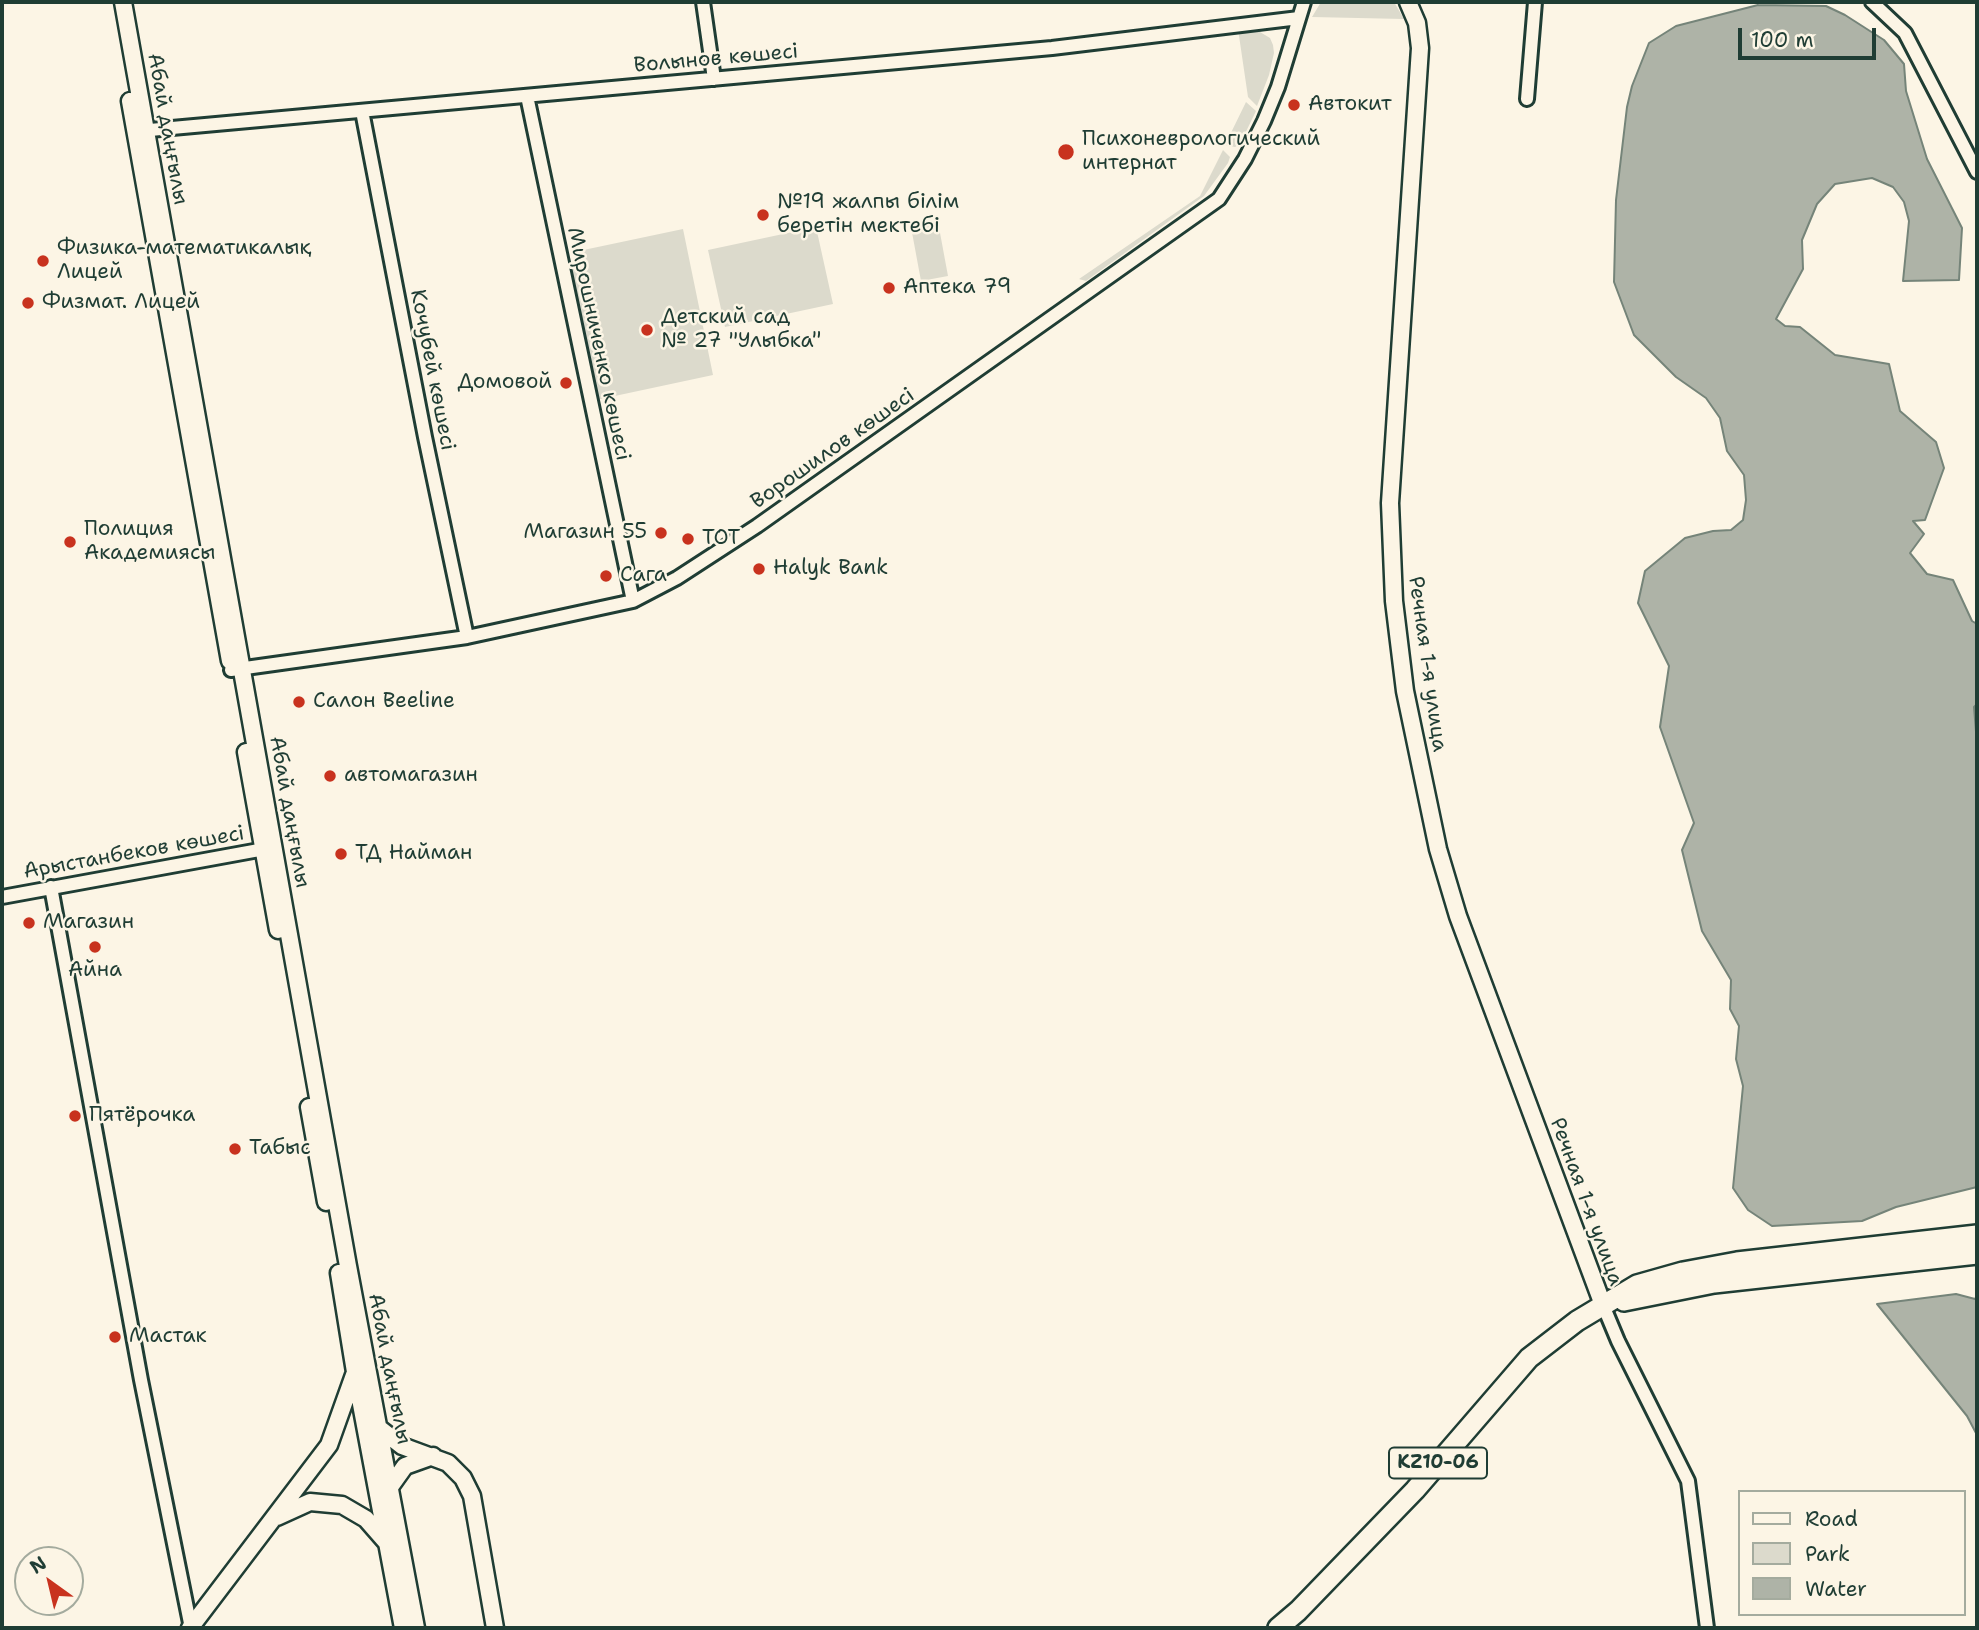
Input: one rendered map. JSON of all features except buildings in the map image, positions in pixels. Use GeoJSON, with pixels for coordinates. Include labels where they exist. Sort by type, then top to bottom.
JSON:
{"type":"FeatureCollection","features":[{"type":"Feature","properties":{"kind":"highway","name":"KZ10-06"},"geometry":{"type":"LineString","coordinates":[[1279,1628],[1415,1490],[1529,1358],[1577,1321],[1637,1285],[1696,1269],[1737,1262],[1969,1245]]}},
{"type":"Feature","properties":{"kind":"main road","name":"Абай даңғылы"},"geometry":{"type":"LineString","coordinates":[[112,2],[141,131]]}},
{"type":"Feature","properties":{"kind":"main road","name":"Абай даңғылы"},"geometry":{"type":"LineString","coordinates":[[123,2],[141,131],[269,848],[416,1628]]}},
{"type":"Feature","properties":{"kind":"main road","name":"Речная 1-я улица"},"geometry":{"type":"LineString","coordinates":[[1408,2],[1417,23],[1419,71],[1390,503],[1394,601],[1405,691],[1438,849],[1458,916],[1603,1305]]}},
{"type":"Feature","properties":{"kind":"main road","name":"Абай даңғылы"},"geometry":{"type":"LineString","coordinates":[[269,848],[355,1372],[403,1628]]}},
{"type":"Feature","properties":{"kind":"main road"},"geometry":{"type":"LineString","coordinates":[[190,1628],[329,1445],[355,1372]]}},
{"type":"Feature","properties":{"kind":"main road"},"geometry":{"type":"LineString","coordinates":[[379,1428],[402,1446],[449,1463],[463,1478],[472,1496],[495,1628]]}},
{"type":"Feature","properties":{"kind":"main road"},"geometry":{"type":"LineString","coordinates":[[390,1487],[405,1466],[433,1456]]}},
{"type":"Feature","properties":{"kind":"main road"},"geometry":{"type":"LineString","coordinates":[[275,1518],[310,1502],[342,1505],[366,1519],[388,1544]]}},
{"type":"Feature","properties":{"kind":"street"},"geometry":{"type":"LineString","coordinates":[[703,2],[714,79]]}},
{"type":"Feature","properties":{"kind":"street","name":"Ворошилов көшесі"},"geometry":{"type":"LineString","coordinates":[[237,669],[467,637],[633,601],[677,578],[741,537],[1219,199],[1245,159],[1264,121],[1278,87],[1304,2]]}},
{"type":"Feature","properties":{"kind":"street"},"geometry":{"type":"LineString","coordinates":[[1527,99],[1535,2]]}},
{"type":"Feature","properties":{"kind":"street"},"geometry":{"type":"LineString","coordinates":[[1872,2],[1906,33],[1977,172]]}},
{"type":"Feature","properties":{"kind":"street","name":"Волынов көшесі"},"geometry":{"type":"LineString","coordinates":[[141,131],[1052,48],[1299,18]]}},
{"type":"Feature","properties":{"kind":"street","name":"Мирошниченко көшесі"},"geometry":{"type":"LineString","coordinates":[[527,96],[633,601]]}},
{"type":"Feature","properties":{"kind":"street","name":"Кочубей көшесі"},"geometry":{"type":"LineString","coordinates":[[362,111],[425,438],[467,637]]}},
{"type":"Feature","properties":{"kind":"street","name":"Арыстанбеков көшесі"},"geometry":{"type":"LineString","coordinates":[[2,897],[269,848]]}},
{"type":"Feature","properties":{"kind":"street"},"geometry":{"type":"LineString","coordinates":[[51,887],[141,1380],[190,1628]]}},
{"type":"Feature","properties":{"kind":"street"},"geometry":{"type":"LineString","coordinates":[[1603,1305],[1688,1481],[1707,1628]]}},
{"type":"Feature","properties":{"kind":"green space"},"geometry":{"type":"Polygon","coordinates":[[[1321,2],[1394,2],[1404,19],[1312,17],[1321,2]]]}},
{"type":"Feature","properties":{"kind":"green space"},"geometry":{"type":"Polygon","coordinates":[[[1238,29],[1255,29],[1270,38],[1273,45],[1269,75],[1257,106],[1248,97],[1238,29]]]}},
{"type":"Feature","properties":{"kind":"green space"},"geometry":{"type":"Polygon","coordinates":[[[1246,102],[1256,111],[1240,144],[1235,147],[1225,145],[1246,102]]]}},
{"type":"Feature","properties":{"kind":"green space"},"geometry":{"type":"Polygon","coordinates":[[[1223,150],[1230,157],[1228,163],[1204,196],[1086,281],[1079,279],[1200,196],[1223,150]]]}},
{"type":"Feature","properties":{"kind":"green space"},"geometry":{"type":"Polygon","coordinates":[[[938,222],[948,276],[921,281],[911,227],[938,222]]]}},
{"type":"Feature","properties":{"kind":"green space"},"geometry":{"type":"Polygon","coordinates":[[[816,227],[833,304],[725,327],[708,250],[816,227]]]}},
{"type":"Feature","properties":{"kind":"green space"},"geometry":{"type":"Polygon","coordinates":[[[683,229],[713,375],[596,400],[569,269],[577,266],[574,252],[683,229]]]}},
{"type":"Feature","properties":{"kind":"water"},"geometry":{"type":"Polygon","coordinates":[[[1758,5],[1826,6],[1884,40],[1904,64],[1906,91],[1927,159],[1962,228],[1959,280],[1903,281],[1909,221],[1904,202],[1893,187],[1872,178],[1835,184],[1817,204],[1802,240],[1803,269],[1776,319],[1785,326],[1800,327],[1835,355],[1889,364],[1900,411],[1936,442],[1944,468],[1925,520],[1913,521],[1924,534],[1910,553],[1927,574],[1953,580],[1972,621],[1977,624],[1977,704],[1974,707],[1977,744],[1977,1187],[1896,1207],[1862,1221],[1772,1226],[1748,1210],[1733,1188],[1743,1086],[1736,1059],[1739,1026],[1730,1009],[1731,980],[1702,931],[1682,850],[1694,823],[1660,727],[1669,666],[1638,603],[1645,571],[1685,538],[1731,530],[1743,520],[1746,500],[1744,475],[1727,451],[1720,418],[1706,398],[1676,377],[1634,335],[1614,282],[1616,200],[1627,107],[1649,43],[1676,26],[1758,5]]]}},
{"type":"Feature","properties":{"kind":"water"},"geometry":{"type":"Polygon","coordinates":[[[1956,1294],[1975,1299],[1977,1296],[1977,1435],[1967,1416],[1877,1304],[1956,1294]]]}},
{"type":"Feature","properties":{"kind":"place","name":"Автокит"},"geometry":{"type":"Point","coordinates":[1294,105]}},
{"type":"Feature","properties":{"kind":"place","name":"Психоневрологический интернат"},"geometry":{"type":"Point","coordinates":[1066,152]}},
{"type":"Feature","properties":{"kind":"place","name":"№19 жалпы білім беретін мектебі"},"geometry":{"type":"Point","coordinates":[763,215]}},
{"type":"Feature","properties":{"kind":"place","name":"Физика-математикалық Лицей"},"geometry":{"type":"Point","coordinates":[43,261]}},
{"type":"Feature","properties":{"kind":"place","name":"Аптека 79"},"geometry":{"type":"Point","coordinates":[889,288]}},
{"type":"Feature","properties":{"kind":"place","name":"Физмат. Лицей"},"geometry":{"type":"Point","coordinates":[28,303]}},
{"type":"Feature","properties":{"kind":"place","name":"Детский сад № 27 \"Улыбка\""},"geometry":{"type":"Point","coordinates":[647,330]}},
{"type":"Feature","properties":{"kind":"place","name":"Домовой"},"geometry":{"type":"Point","coordinates":[566,383]}},
{"type":"Feature","properties":{"kind":"place","name":"Магазин 55"},"geometry":{"type":"Point","coordinates":[661,533]}},
{"type":"Feature","properties":{"kind":"place","name":"ТОТ"},"geometry":{"type":"Point","coordinates":[688,539]}},
{"type":"Feature","properties":{"kind":"place","name":"Полиция Академиясы"},"geometry":{"type":"Point","coordinates":[70,542]}},
{"type":"Feature","properties":{"kind":"place","name":"Halyk Bank"},"geometry":{"type":"Point","coordinates":[759,569]}},
{"type":"Feature","properties":{"kind":"place","name":"Сага"},"geometry":{"type":"Point","coordinates":[606,576]}},
{"type":"Feature","properties":{"kind":"place","name":"Cалон Beeline"},"geometry":{"type":"Point","coordinates":[299,702]}},
{"type":"Feature","properties":{"kind":"place","name":"автомагазин"},"geometry":{"type":"Point","coordinates":[330,776]}},
{"type":"Feature","properties":{"kind":"place","name":"ТД Найман"},"geometry":{"type":"Point","coordinates":[341,854]}},
{"type":"Feature","properties":{"kind":"place","name":"Магазин"},"geometry":{"type":"Point","coordinates":[29,923]}},
{"type":"Feature","properties":{"kind":"place","name":"Айна"},"geometry":{"type":"Point","coordinates":[95,947]}},
{"type":"Feature","properties":{"kind":"place","name":"Пятёрочка"},"geometry":{"type":"Point","coordinates":[75,1116]}},
{"type":"Feature","properties":{"kind":"place","name":"Табыс"},"geometry":{"type":"Point","coordinates":[235,1149]}},
{"type":"Feature","properties":{"kind":"place","name":"Мастак"},"geometry":{"type":"Point","coordinates":[115,1337]}}]}
